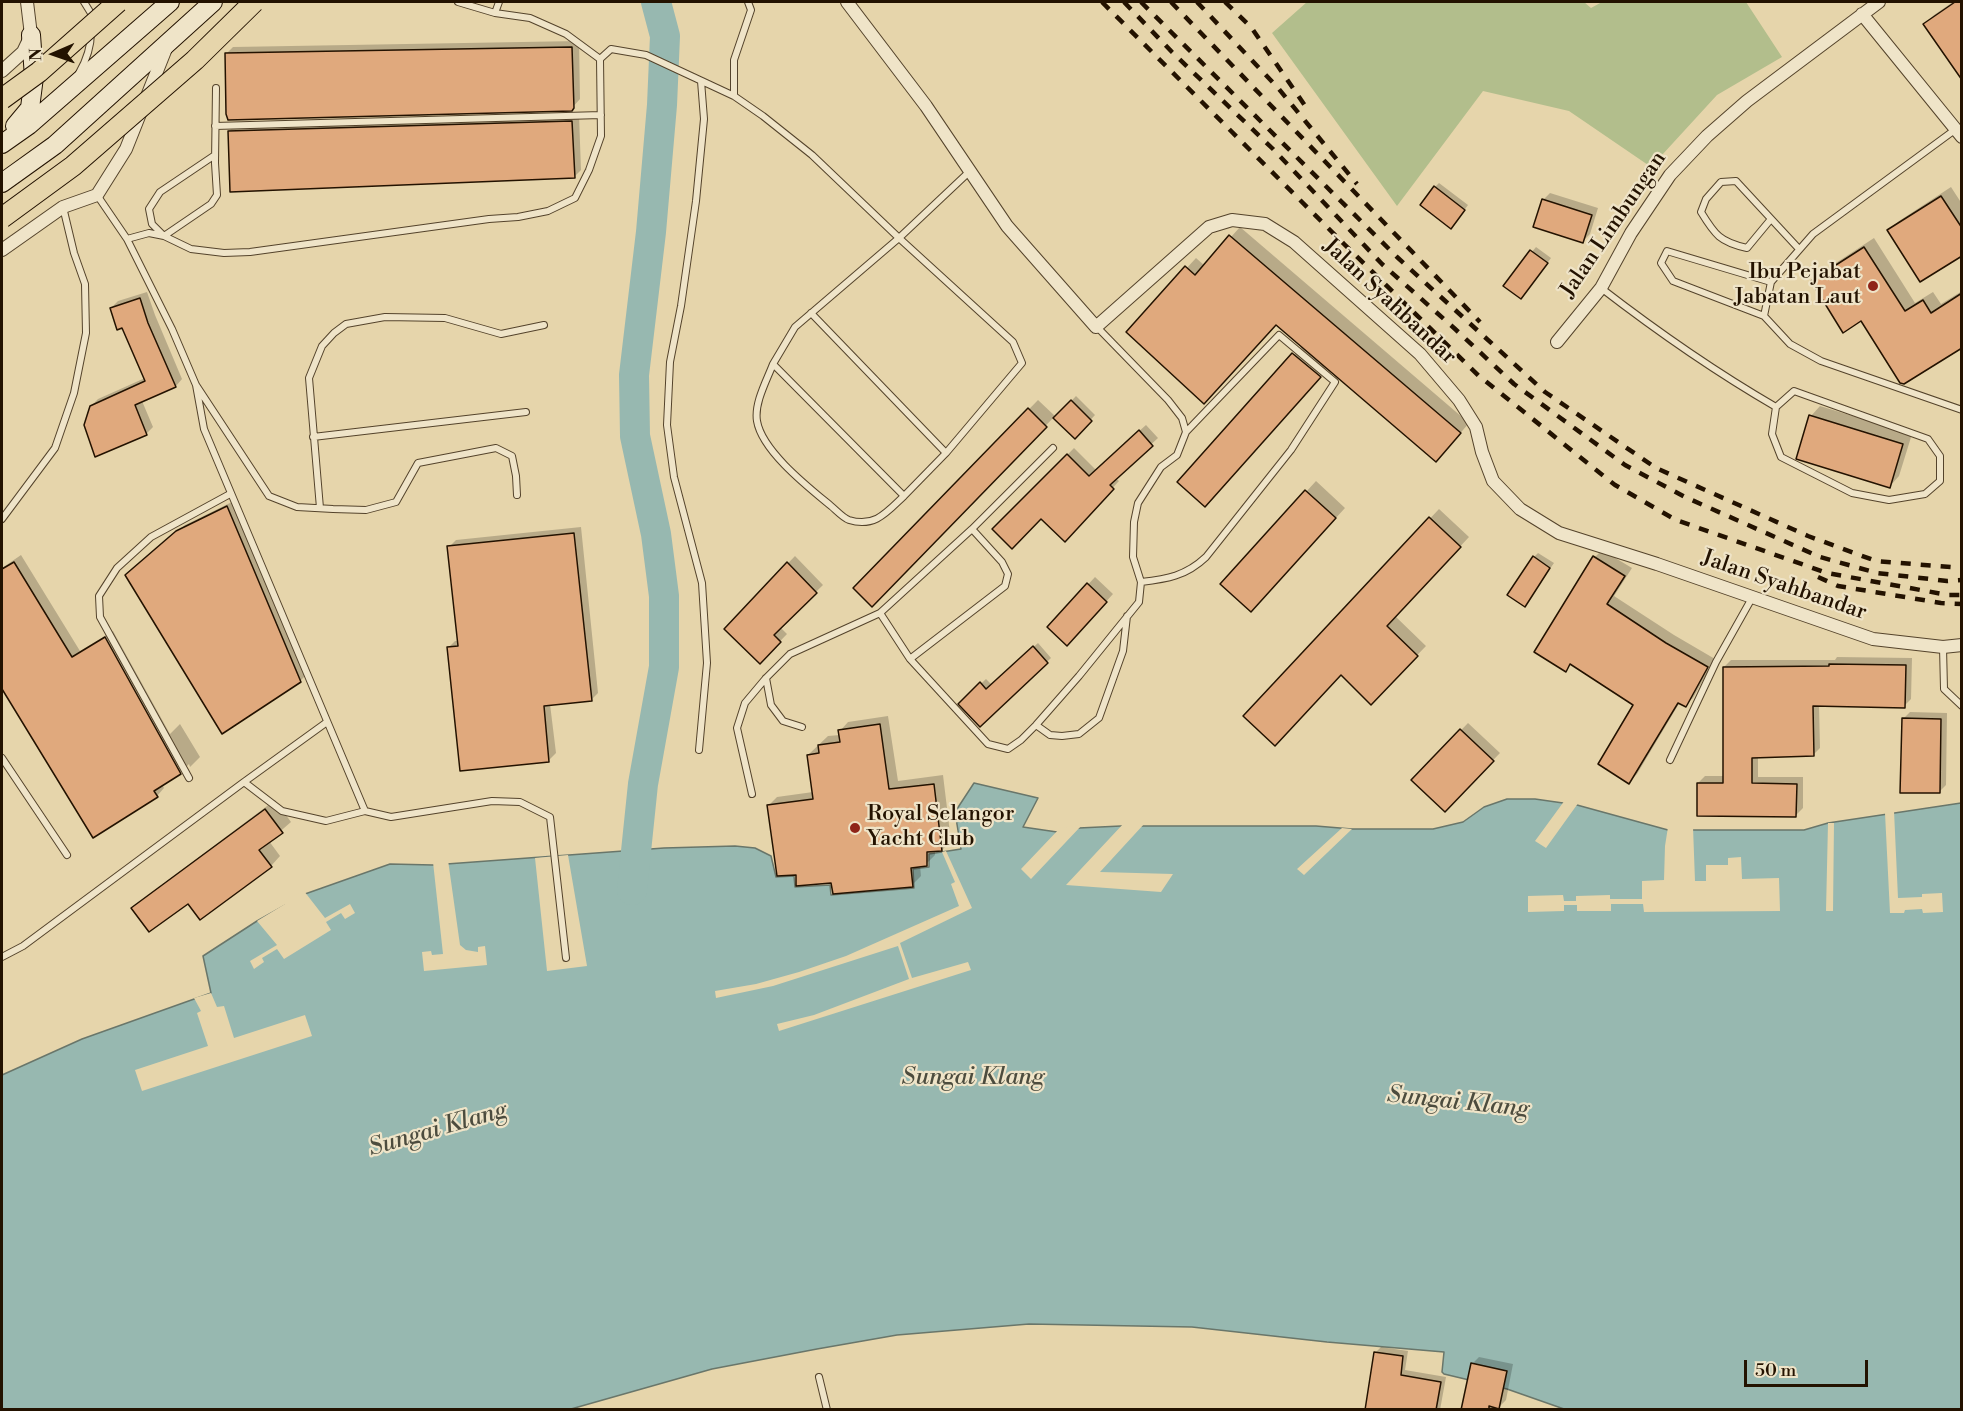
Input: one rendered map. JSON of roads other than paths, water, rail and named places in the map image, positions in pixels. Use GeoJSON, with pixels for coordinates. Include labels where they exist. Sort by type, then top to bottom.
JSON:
{"type":"FeatureCollection","features":[{"type":"Feature","properties":{"kind":"main road"},"geometry":{"type":"LineString","coordinates":[[2,99],[39,72],[118,2]]}},
{"type":"Feature","properties":{"kind":"main road"},"geometry":{"type":"LineString","coordinates":[[2,142],[29,125],[170,2]]}},
{"type":"Feature","properties":{"kind":"main road"},"geometry":{"type":"LineString","coordinates":[[2,183],[55,145],[213,2]]}},
{"type":"Feature","properties":{"kind":"main road"},"geometry":{"type":"LineString","coordinates":[[2,218],[73,166],[195,60],[254,2]]}},
{"type":"Feature","properties":{"kind":"main road"},"geometry":{"type":"LineString","coordinates":[[2,142],[30,108],[34,77],[32,35]]}},
{"type":"Feature","properties":{"kind":"street"},"geometry":{"type":"LineString","coordinates":[[2,71],[23,52],[32,35],[27,2]]}},
{"type":"Feature","properties":{"kind":"street"},"geometry":{"type":"LineString","coordinates":[[847,2],[926,106],[1007,226],[1096,327]]}},
{"type":"Feature","properties":{"kind":"street","name":"Jalan Limbungan"},"geometry":{"type":"LineString","coordinates":[[1557,342],[1600,288],[1631,233],[1670,175],[1707,136],[1747,101],[1879,2]]}},
{"type":"Feature","properties":{"kind":"street"},"geometry":{"type":"LineString","coordinates":[[1862,14],[1959,133]]}},
{"type":"Feature","properties":{"kind":"street"},"geometry":{"type":"LineString","coordinates":[[2,250],[63,207],[97,195],[126,148],[169,42]]}},
{"type":"Feature","properties":{"kind":"street","name":"Jalan Syahbandar"},"geometry":{"type":"LineString","coordinates":[[1096,327],[1209,227],[1232,220],[1264,224],[1294,242],[1420,354],[1459,400],[1476,427],[1492,481],[1520,509],[1559,533],[1658,564],[1873,639],[1943,646],[1962,645]]}},
{"type":"Feature","properties":{"kind":"lane"},"geometry":{"type":"LineString","coordinates":[[70,89],[82,67],[91,41],[92,15],[84,2]]}},
{"type":"Feature","properties":{"kind":"lane"},"geometry":{"type":"LineString","coordinates":[[92,15],[109,2]]}},
{"type":"Feature","properties":{"kind":"lane"},"geometry":{"type":"LineString","coordinates":[[458,2],[495,13],[530,18],[566,34],[600,59]]}},
{"type":"Feature","properties":{"kind":"lane"},"geometry":{"type":"LineString","coordinates":[[495,13],[499,2]]}},
{"type":"Feature","properties":{"kind":"lane"},"geometry":{"type":"LineString","coordinates":[[734,96],[734,60],[751,10],[748,2]]}},
{"type":"Feature","properties":{"kind":"lane"},"geometry":{"type":"LineString","coordinates":[[127,239],[149,233],[164,236],[191,249],[224,253],[250,252],[518,217],[548,211],[575,198],[590,171],[601,136],[600,59],[610,49],[646,55],[734,96],[763,116],[812,155],[899,238],[1013,342],[1022,363],[946,453],[904,496],[880,519],[866,521],[847,520],[795,476],[761,435],[757,418],[758,407],[772,364],[795,327],[899,238],[969,172]]}},
{"type":"Feature","properties":{"kind":"lane"},"geometry":{"type":"LineString","coordinates":[[699,750],[707,663],[702,583],[674,477],[667,425],[670,362],[681,306],[698,190],[704,119],[701,81]]}},
{"type":"Feature","properties":{"kind":"lane"},"geometry":{"type":"LineString","coordinates":[[164,236],[211,204],[217,195],[216,88]]}},
{"type":"Feature","properties":{"kind":"lane"},"geometry":{"type":"LineString","coordinates":[[215,126],[601,115]]}},
{"type":"Feature","properties":{"kind":"lane"},"geometry":{"type":"LineString","coordinates":[[1764,316],[1771,282],[1813,234],[1959,133]]}},
{"type":"Feature","properties":{"kind":"lane"},"geometry":{"type":"LineString","coordinates":[[164,236],[152,224],[149,209],[160,192],[215,155]]}},
{"type":"Feature","properties":{"kind":"lane"},"geometry":{"type":"LineString","coordinates":[[1771,219],[1747,248],[1728,244],[1712,230],[1701,212],[1706,199],[1721,182],[1736,181],[1799,249]]}},
{"type":"Feature","properties":{"kind":"lane"},"geometry":{"type":"LineString","coordinates":[[97,195],[127,239],[172,329],[196,385],[269,496],[297,507],[366,510],[396,502],[418,463],[496,448],[512,456],[517,495]]}},
{"type":"Feature","properties":{"kind":"lane"},"geometry":{"type":"LineString","coordinates":[[2,519],[55,447],[74,393],[86,333],[85,284],[74,254],[63,207]]}},
{"type":"Feature","properties":{"kind":"lane"},"geometry":{"type":"LineString","coordinates":[[1771,282],[1667,251],[1661,263],[1673,281],[1764,316],[1790,344],[1821,361],[1962,410]]}},
{"type":"Feature","properties":{"kind":"lane"},"geometry":{"type":"LineString","coordinates":[[1600,288],[1674,343],[1776,407]]}},
{"type":"Feature","properties":{"kind":"lane"},"geometry":{"type":"LineString","coordinates":[[811,313],[946,453]]}},
{"type":"Feature","properties":{"kind":"lane"},"geometry":{"type":"LineString","coordinates":[[320,508],[309,378],[322,346],[346,324],[385,317],[445,318],[501,334],[544,325]]}},
{"type":"Feature","properties":{"kind":"lane"},"geometry":{"type":"LineString","coordinates":[[1096,327],[1168,400],[1182,418],[1186,432]]}},
{"type":"Feature","properties":{"kind":"lane"},"geometry":{"type":"LineString","coordinates":[[880,613],[910,659],[987,744],[1008,749],[1022,740],[1079,676],[1139,602],[1141,582],[1133,557],[1134,522],[1138,503],[1161,467],[1177,455],[1186,432],[1279,335],[1335,382],[1292,450],[1206,558],[1193,570],[1171,577],[1141,582]]}},
{"type":"Feature","properties":{"kind":"lane"},"geometry":{"type":"LineString","coordinates":[[772,364],[904,496]]}},
{"type":"Feature","properties":{"kind":"lane"},"geometry":{"type":"LineString","coordinates":[[196,385],[204,429],[365,811]]}},
{"type":"Feature","properties":{"kind":"lane"},"geometry":{"type":"LineString","coordinates":[[1794,391],[1928,439],[1940,456],[1940,481],[1925,494],[1889,500],[1852,494],[1781,457],[1772,434],[1776,407],[1794,391]]}},
{"type":"Feature","properties":{"kind":"lane"},"geometry":{"type":"LineString","coordinates":[[313,436],[526,412]]}},
{"type":"Feature","properties":{"kind":"lane"},"geometry":{"type":"LineString","coordinates":[[752,794],[737,729],[745,703],[766,678],[790,654],[880,613],[972,530],[1053,448]]}},
{"type":"Feature","properties":{"kind":"lane"},"geometry":{"type":"LineString","coordinates":[[189,778],[100,617],[99,596],[117,568],[150,537],[230,494]]}},
{"type":"Feature","properties":{"kind":"lane"},"geometry":{"type":"LineString","coordinates":[[910,659],[1005,586],[1008,574],[1002,562],[972,530]]}},
{"type":"Feature","properties":{"kind":"lane"},"geometry":{"type":"LineString","coordinates":[[1670,760],[1716,662],[1753,597]]}},
{"type":"Feature","properties":{"kind":"lane"},"geometry":{"type":"LineString","coordinates":[[1036,725],[1050,735],[1062,736],[1079,734],[1099,718],[1123,651],[1127,616]]}},
{"type":"Feature","properties":{"kind":"lane"},"geometry":{"type":"LineString","coordinates":[[1943,646],[1944,689],[1962,706]]}},
{"type":"Feature","properties":{"kind":"lane"},"geometry":{"type":"LineString","coordinates":[[766,678],[771,705],[783,721],[802,727]]}},
{"type":"Feature","properties":{"kind":"lane"},"geometry":{"type":"LineString","coordinates":[[2,957],[23,946],[327,722]]}},
{"type":"Feature","properties":{"kind":"lane"},"geometry":{"type":"LineString","coordinates":[[2,758],[67,855]]}},
{"type":"Feature","properties":{"kind":"lane"},"geometry":{"type":"LineString","coordinates":[[244,783],[282,811],[326,821],[365,811],[391,818],[492,801],[520,802],[550,818],[566,958]]}},
{"type":"Feature","properties":{"kind":"lane"},"geometry":{"type":"LineString","coordinates":[[819,1377],[827,1410]]}},
{"type":"Feature","properties":{"kind":"water","name":"Sungai Klang"},"geometry":{"type":"Polygon","coordinates":[[[974,783],[1038,798],[1023,827],[1057,832],[1079,828],[1121,826],[1316,826],[1352,829],[1433,829],[1463,822],[1484,807],[1507,799],[1535,799],[1577,805],[1668,830],[1804,830],[1828,823],[1961,803],[1961,1409],[1564,1409],[1507,1389],[1444,1374],[1442,1372],[1444,1352],[1192,1327],[1029,1324],[897,1335],[817,1349],[712,1369],[571,1409],[2,1409],[2,1075],[82,1039],[211,993],[203,956],[257,921],[305,894],[390,864],[433,865],[664,848],[735,846],[755,848],[771,856],[776,877],[794,876],[795,887],[830,885],[831,895],[914,888],[913,869],[929,867],[929,854],[961,849],[955,812],[974,783]]]}},
{"type":"Feature","properties":{"kind":"waterway"},"geometry":{"type":"LineString","coordinates":[[632,890],[643,784],[664,667],[664,596],[656,534],[635,436],[634,375],[651,232],[662,105],[665,36],[656,2]]}},
{"type":"Feature","properties":{"kind":"railway"},"geometry":{"type":"LineString","coordinates":[[1102,2],[1479,376],[1615,485],[1676,520],[1827,573],[1948,595],[1962,595]]}},
{"type":"Feature","properties":{"kind":"railway"},"geometry":{"type":"LineString","coordinates":[[1124,2],[1172,52],[1273,149],[1382,264],[1514,384],[1625,465],[1685,497],[1820,557],[1877,573],[1947,581],[1962,580]]}},
{"type":"Feature","properties":{"kind":"railway"},"geometry":{"type":"LineString","coordinates":[[1141,2],[1397,257],[1545,392],[1656,468],[1808,536],[1876,561],[1962,568]]}},
{"type":"Feature","properties":{"kind":"railway"},"geometry":{"type":"LineString","coordinates":[[1171,2],[1480,322]]}},
{"type":"Feature","properties":{"kind":"railway"},"geometry":{"type":"LineString","coordinates":[[1197,2],[1278,88],[1357,184]]}},
{"type":"Feature","properties":{"kind":"railway"},"geometry":{"type":"LineString","coordinates":[[1225,2],[1251,27],[1306,107]]}},
{"type":"Feature","properties":{"kind":"railway"},"geometry":{"type":"LineString","coordinates":[[1818,577],[1838,586],[1941,603],[1962,604]]}},
{"type":"Feature","properties":{"kind":"place","name":"Ibu Pejabat Jabatan Laut"},"geometry":{"type":"Point","coordinates":[1873,286]}},
{"type":"Feature","properties":{"kind":"place","name":"Royal Selangor Yacht Club"},"geometry":{"type":"Point","coordinates":[855,828]}}]}
